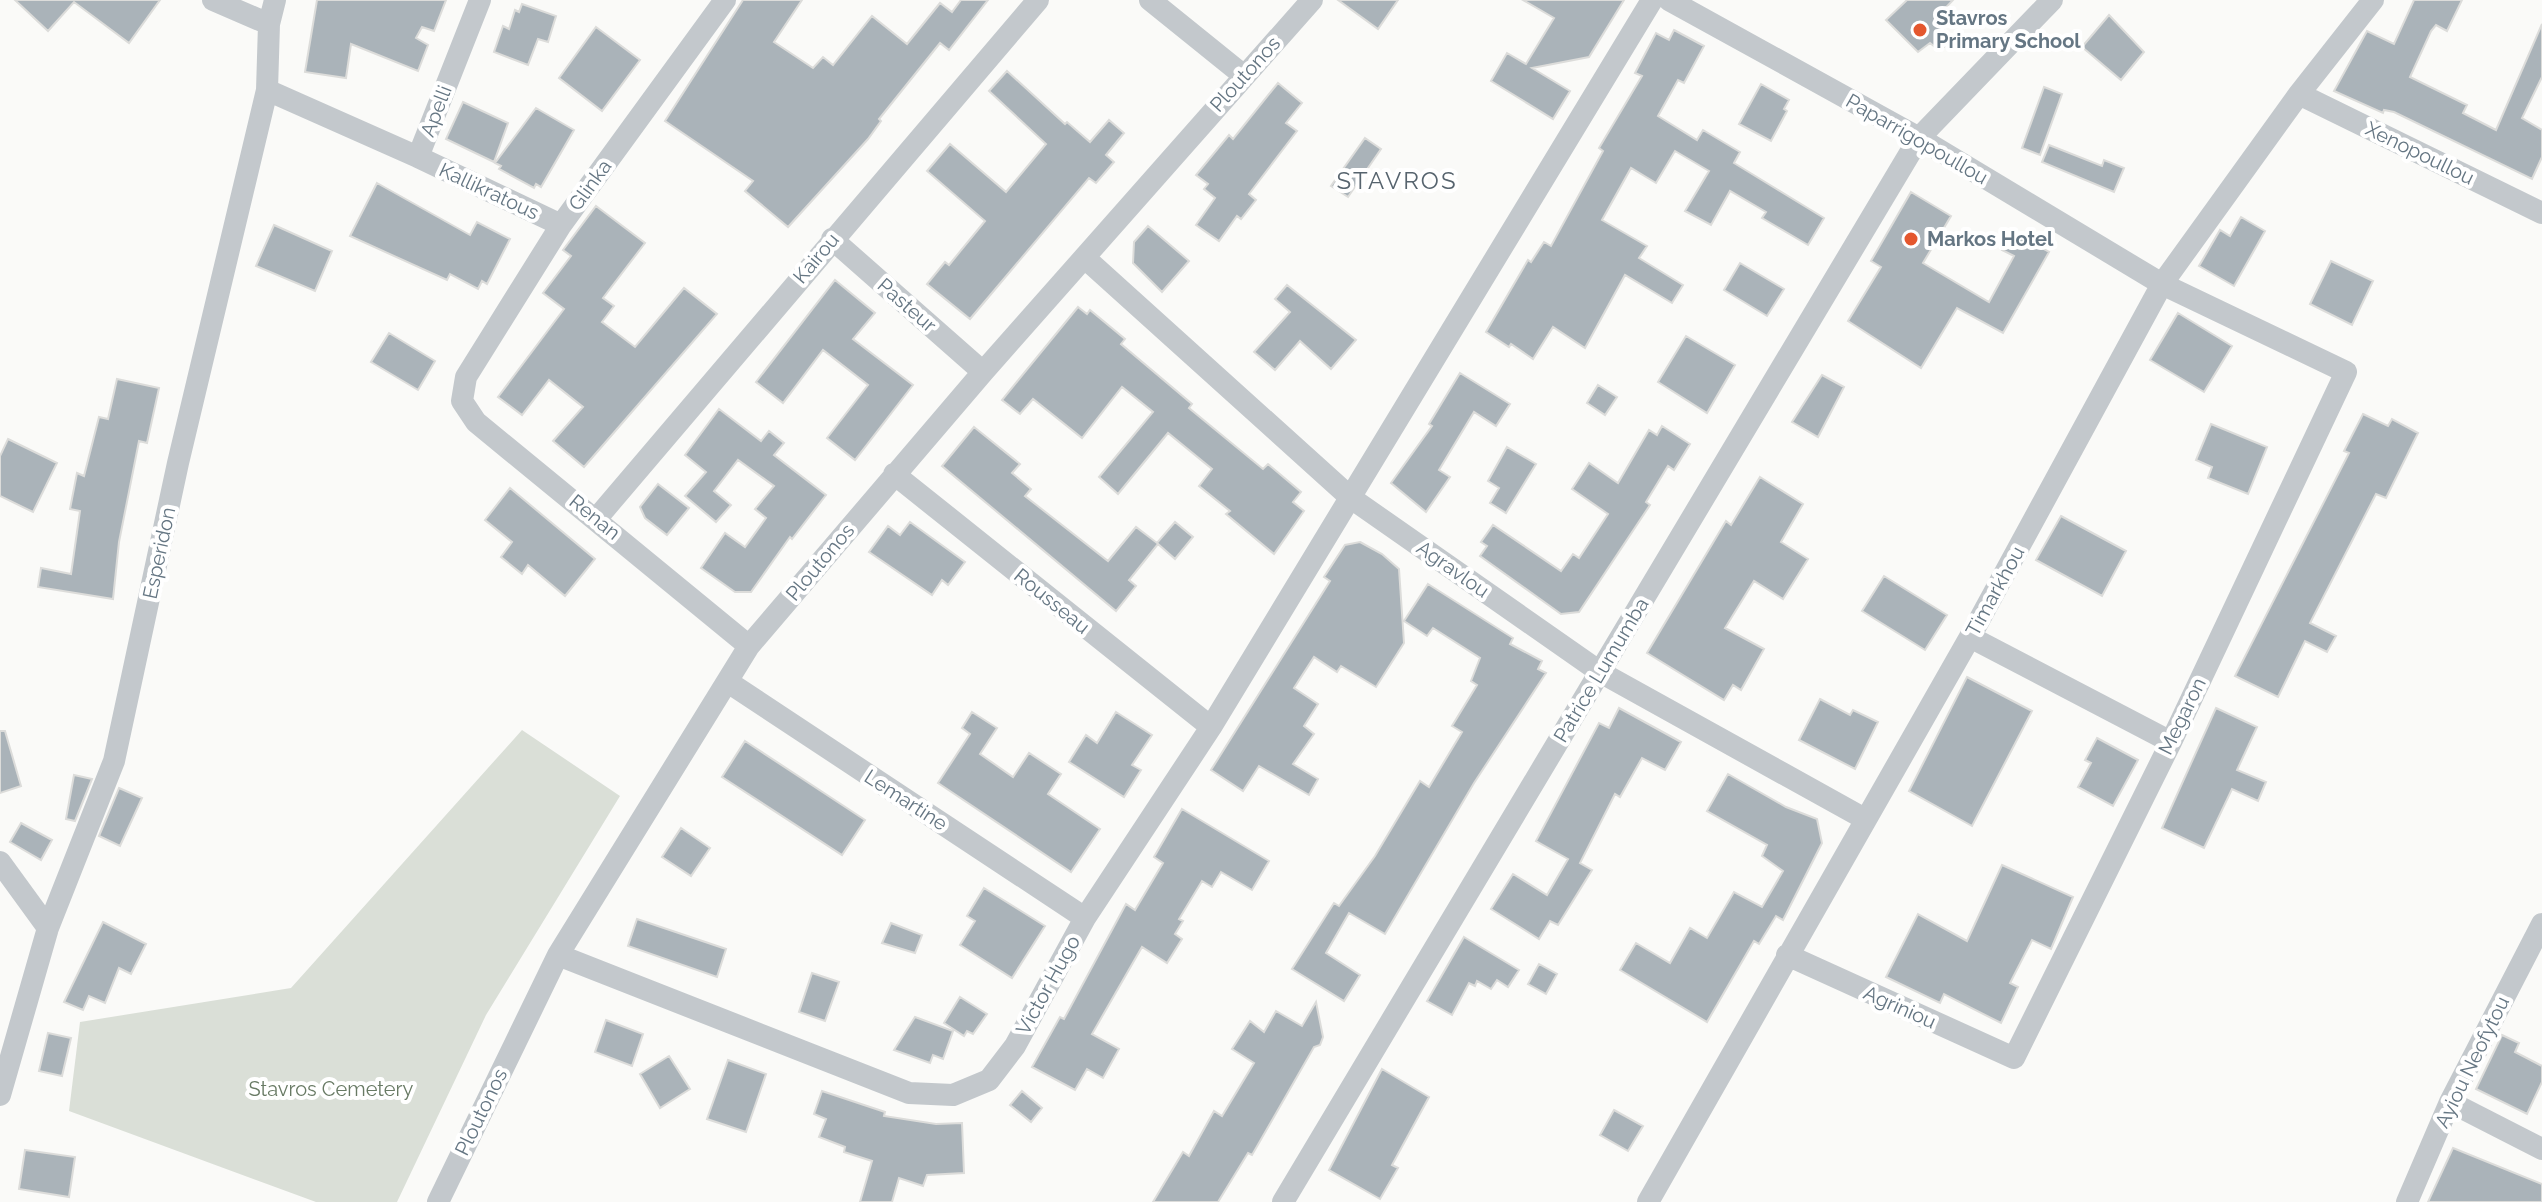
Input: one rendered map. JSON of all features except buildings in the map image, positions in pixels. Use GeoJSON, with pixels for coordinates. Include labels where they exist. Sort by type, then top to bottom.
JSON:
{"type":"FeatureCollection","features":[{"type":"Feature","properties":{"kind":"street"},"geometry":{"type":"LineString","coordinates":[[213,0],[269,24]]}},
{"type":"Feature","properties":{"kind":"street","name":"Esperidon"},"geometry":{"type":"LineString","coordinates":[[0,1095],[48,928],[114,761],[178,463],[267,90],[269,24],[275,0]]}},
{"type":"Feature","properties":{"kind":"street","name":"Apelli"},"geometry":{"type":"LineString","coordinates":[[267,90],[418,157],[480,0]]}},
{"type":"Feature","properties":{"kind":"street","name":"Glinka"},"geometry":{"type":"LineString","coordinates":[[466,377],[561,225],[725,0]]}},
{"type":"Feature","properties":{"kind":"street","name":"Kairou"},"geometry":{"type":"LineString","coordinates":[[597,518],[1038,0]]}},
{"type":"Feature","properties":{"kind":"street"},"geometry":{"type":"LineString","coordinates":[[1150,0],[1243,75]]}},
{"type":"Feature","properties":{"kind":"street","name":"Ploutonos"},"geometry":{"type":"LineString","coordinates":[[438,1202],[558,955],[749,646],[894,474],[1312,0]]}},
{"type":"Feature","properties":{"kind":"street","name":"Victor Hugo"},"geometry":{"type":"LineString","coordinates":[[558,955],[909,1093],[953,1095],[989,1080],[1015,1046],[1085,918],[1211,727],[1652,0]]}},
{"type":"Feature","properties":{"kind":"street","name":"Paparrigopoullou"},"geometry":{"type":"LineString","coordinates":[[1669,0],[1919,138],[2162,284],[2346,372]]}},
{"type":"Feature","properties":{"kind":"street","name":"Patrice Lumumba"},"geometry":{"type":"LineString","coordinates":[[1283,1202],[1919,138],[2052,0]]}},
{"type":"Feature","properties":{"kind":"street","name":"Timarkhou"},"geometry":{"type":"LineString","coordinates":[[1648,1202],[1970,637],[2162,284],[2299,94],[2373,0]]}},
{"type":"Feature","properties":{"kind":"street","name":"Xenopoullou"},"geometry":{"type":"LineString","coordinates":[[2299,94],[2542,213]]}},
{"type":"Feature","properties":{"kind":"street","name":"Kallikratous"},"geometry":{"type":"LineString","coordinates":[[418,157],[561,225]]}},
{"type":"Feature","properties":{"kind":"street","name":"Pasteur"},"geometry":{"type":"LineString","coordinates":[[832,239],[983,372]]}},
{"type":"Feature","properties":{"kind":"street","name":"Agravlou"},"geometry":{"type":"LineString","coordinates":[[1085,258],[1351,498],[1600,672],[1865,819]]}},
{"type":"Feature","properties":{"kind":"street","name":"Megaron"},"geometry":{"type":"LineString","coordinates":[[2014,1058],[2171,742],[2346,372]]}},
{"type":"Feature","properties":{"kind":"street","name":"Renan"},"geometry":{"type":"LineString","coordinates":[[466,377],[462,401],[476,422],[597,518],[749,646]]}},
{"type":"Feature","properties":{"kind":"street","name":"Rousseau"},"geometry":{"type":"LineString","coordinates":[[894,474],[1211,727]]}},
{"type":"Feature","properties":{"kind":"street"},"geometry":{"type":"LineString","coordinates":[[1970,637],[2171,742]]}},
{"type":"Feature","properties":{"kind":"street","name":"Lemartine"},"geometry":{"type":"LineString","coordinates":[[728,682],[1085,918]]}},
{"type":"Feature","properties":{"kind":"street"},"geometry":{"type":"LineString","coordinates":[[0,862],[48,928]]}},
{"type":"Feature","properties":{"kind":"street","name":"Ayiou Neofytou"},"geometry":{"type":"LineString","coordinates":[[2407,1202],[2450,1102],[2542,924]]}},
{"type":"Feature","properties":{"kind":"street","name":"Agriniou"},"geometry":{"type":"LineString","coordinates":[[1787,955],[2014,1058]]}},
{"type":"Feature","properties":{"kind":"street"},"geometry":{"type":"LineString","coordinates":[[2450,1102],[2542,1149]]}},
{"type":"Feature","properties":{"kind":"green space","name":"Stavros Cemetery"},"geometry":{"type":"Polygon","coordinates":[[[522,730],[620,796],[486,1015],[397,1202],[316,1202],[69,1111],[80,1022],[291,988],[522,730]]]}},
{"type":"Feature","properties":{"kind":"place","name":"Stavros Primary School"},"geometry":{"type":"Point","coordinates":[1920,30]}},
{"type":"Feature","properties":{"kind":"place","name":"Markos Hotel"},"geometry":{"type":"Point","coordinates":[1911,239]}},
{"type":"Feature","properties":{"kind":"district","name":"STAVROS"},"geometry":{"type":"Point","coordinates":[1397,181]}}]}
